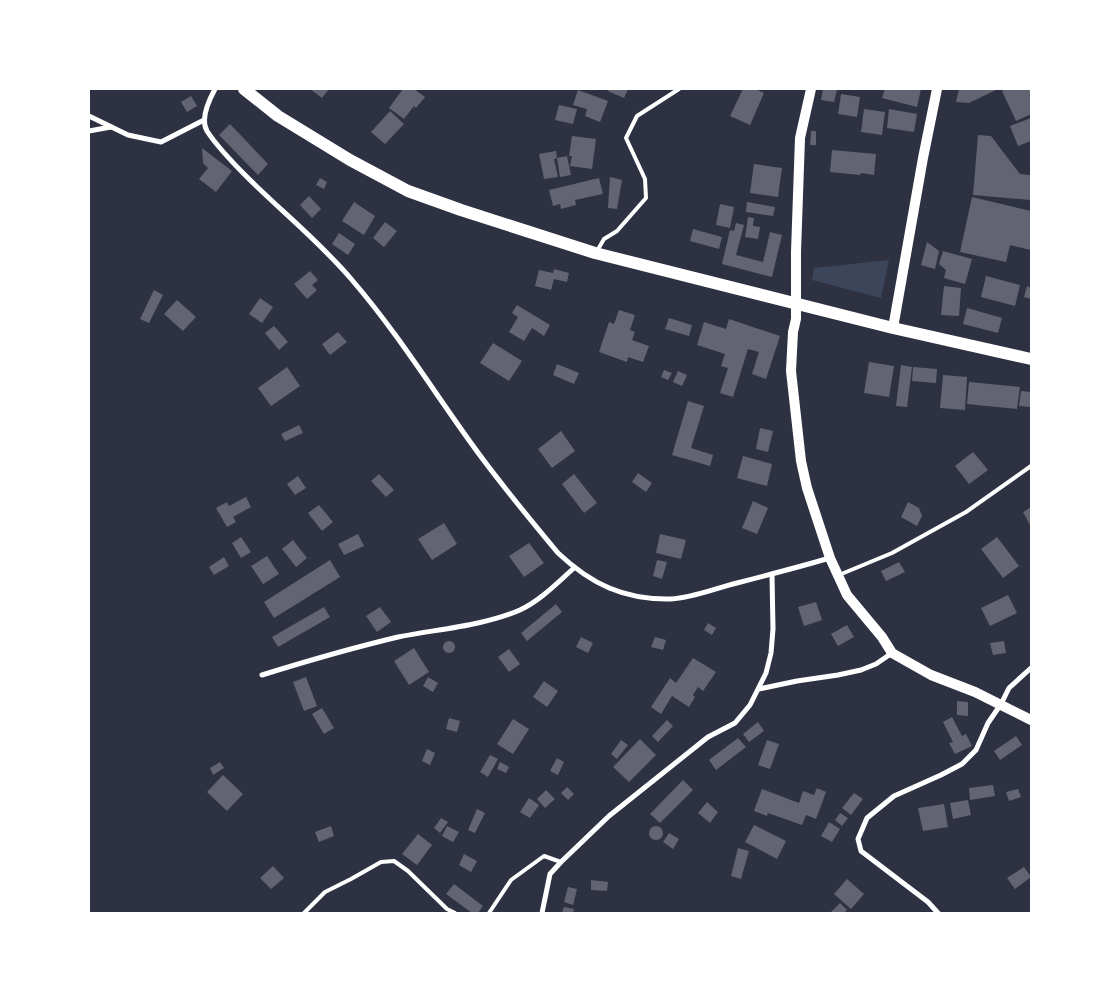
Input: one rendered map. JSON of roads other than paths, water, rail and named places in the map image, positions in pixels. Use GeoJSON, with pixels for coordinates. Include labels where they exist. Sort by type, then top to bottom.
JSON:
{"type":"FeatureCollection","features":[{"type":"Feature","properties":{"kind":"main road"},"geometry":{"type":"LineString","coordinates":[[244,89],[278,116],[350,160],[408,191],[460,210],[596,253],[893,328],[1031,359]]}},
{"type":"Feature","properties":{"kind":"main road"},"geometry":{"type":"LineString","coordinates":[[811,89],[800,138],[796,318],[793,332],[792,371],[801,461],[807,488],[830,558],[847,595],[882,637],[892,653],[931,674],[1001,704],[1031,720]]}},
{"type":"Feature","properties":{"kind":"main road"},"geometry":{"type":"LineString","coordinates":[[893,328],[937,89]]}},
{"type":"Feature","properties":{"kind":"street"},"geometry":{"type":"LineString","coordinates":[[215,89],[210,98],[204,120],[206,129],[225,154],[298,224],[353,281],[472,444],[558,553],[574,568],[590,579],[626,594],[672,599],[830,558]]}},
{"type":"Feature","properties":{"kind":"street"},"geometry":{"type":"LineString","coordinates":[[89,116],[128,135],[162,142],[204,120]]}},
{"type":"Feature","properties":{"kind":"street"},"geometry":{"type":"LineString","coordinates":[[89,131],[112,126]]}},
{"type":"Feature","properties":{"kind":"street"},"geometry":{"type":"LineString","coordinates":[[262,675],[324,656],[398,637],[479,622],[520,610],[537,600],[574,568]]}},
{"type":"Feature","properties":{"kind":"street"},"geometry":{"type":"LineString","coordinates":[[542,913],[550,874],[561,862],[609,816],[708,737],[735,723],[750,705],[766,673],[771,653],[773,629],[772,574]]}},
{"type":"Feature","properties":{"kind":"street"},"geometry":{"type":"LineString","coordinates":[[759,689],[796,681],[838,676],[876,664],[892,653]]}},
{"type":"Feature","properties":{"kind":"street"},"geometry":{"type":"LineString","coordinates":[[938,913],[916,892],[861,851],[858,838],[867,818],[894,796],[962,764],[976,750],[988,723],[1001,704],[1008,688],[1031,668]]}},
{"type":"Feature","properties":{"kind":"lane"},"geometry":{"type":"LineString","coordinates":[[596,253],[604,239],[617,231],[646,198],[646,179],[626,138],[637,116],[679,89]]}},
{"type":"Feature","properties":{"kind":"lane"},"geometry":{"type":"LineString","coordinates":[[838,575],[892,554],[966,512],[1031,466]]}},
{"type":"Feature","properties":{"kind":"lane"},"geometry":{"type":"LineString","coordinates":[[489,913],[510,880],[544,856],[561,862]]}},
{"type":"Feature","properties":{"kind":"lane"},"geometry":{"type":"LineString","coordinates":[[304,913],[325,892],[381,862],[394,861],[408,871],[447,909],[455,913]]}}]}
